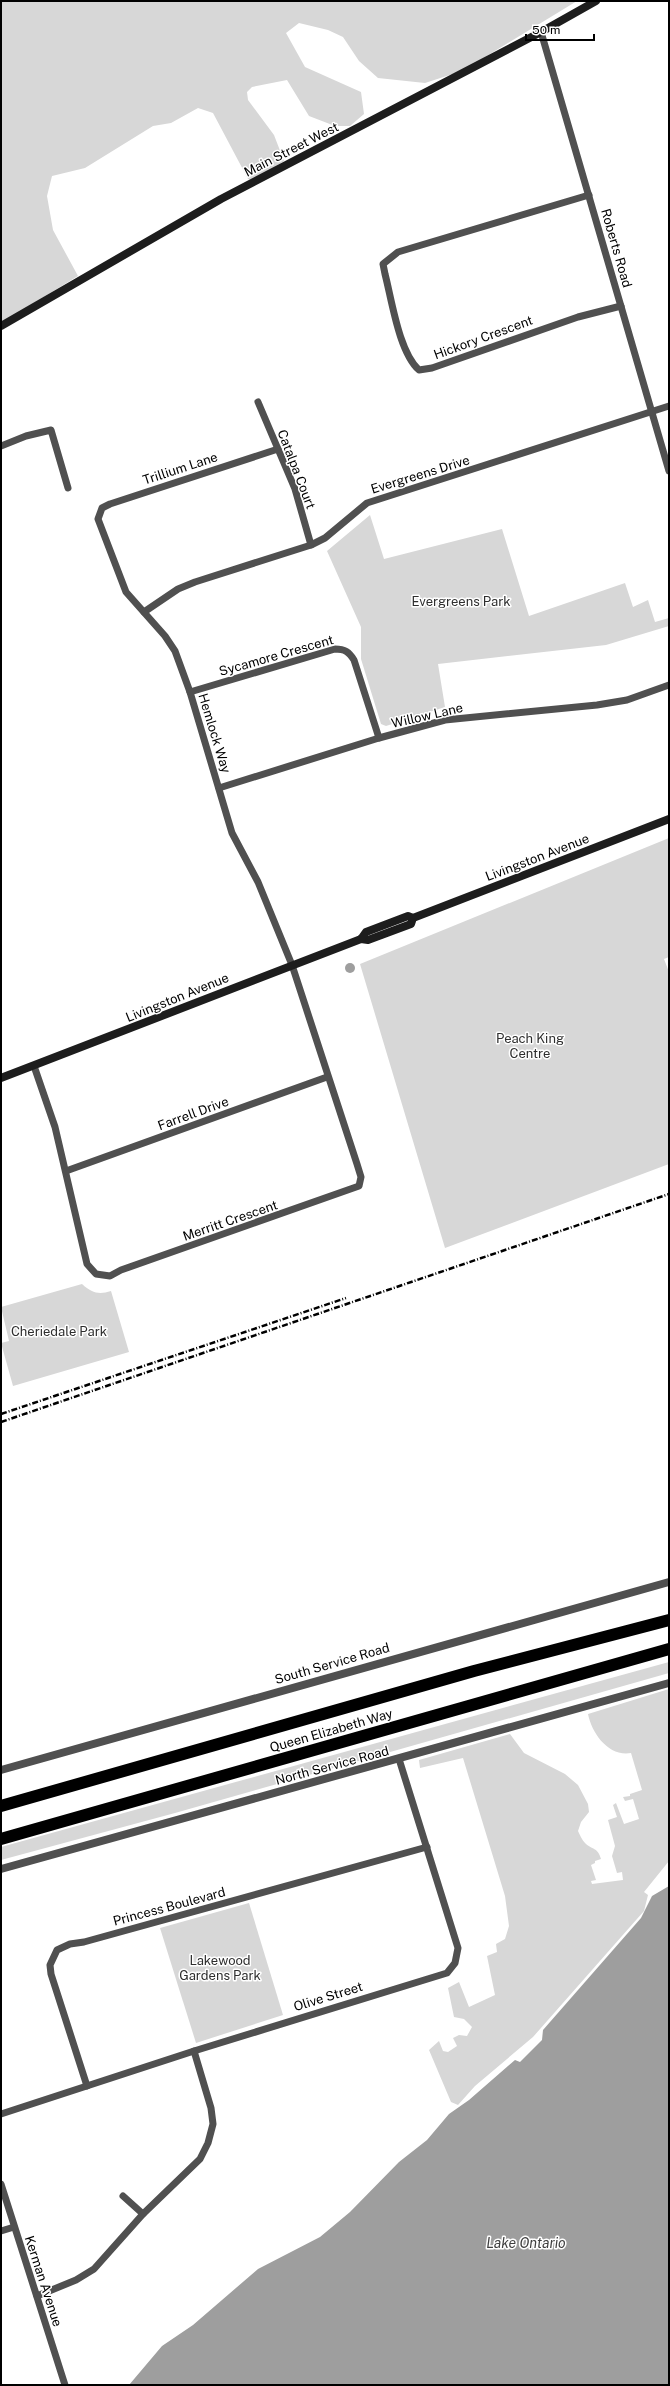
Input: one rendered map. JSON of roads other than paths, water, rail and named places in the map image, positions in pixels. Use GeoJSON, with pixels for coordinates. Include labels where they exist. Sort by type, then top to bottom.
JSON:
{"type":"FeatureCollection","features":[{"type":"Feature","properties":{"kind":"highway","name":"Queen Elizabeth Way"},"geometry":{"type":"LineString","coordinates":[[1,1806],[474,1671],[669,1620]]}},
{"type":"Feature","properties":{"kind":"highway","name":"Queen Elizabeth Way"},"geometry":{"type":"LineString","coordinates":[[1,1839],[669,1648]]}},
{"type":"Feature","properties":{"kind":"main road","name":"Main Street West"},"geometry":{"type":"LineString","coordinates":[[1,326],[221,199],[541,32],[596,1]]}},
{"type":"Feature","properties":{"kind":"main road","name":"Livingston Avenue"},"geometry":{"type":"LineString","coordinates":[[1,1078],[361,938],[366,932],[408,916],[413,918],[669,819]]}},
{"type":"Feature","properties":{"kind":"street","name":"Roberts Road"},"geometry":{"type":"LineString","coordinates":[[541,32],[669,471]]}},
{"type":"Feature","properties":{"kind":"street","name":"Hickory Crescent"},"geometry":{"type":"LineString","coordinates":[[589,195],[398,252],[388,259],[383,264],[384,274],[403,343],[412,364],[419,370],[432,368],[578,317],[621,306]]}},
{"type":"Feature","properties":{"kind":"street","name":"Catalpa Court"},"geometry":{"type":"LineString","coordinates":[[258,402],[295,489],[312,545]]}},
{"type":"Feature","properties":{"kind":"street","name":"Evergreens Drive"},"geometry":{"type":"LineString","coordinates":[[144,612],[178,589],[195,582],[312,545],[324,538],[367,503],[669,406]]}},
{"type":"Feature","properties":{"kind":"street"},"geometry":{"type":"LineString","coordinates":[[1,446],[26,436],[51,430],[68,488]]}},
{"type":"Feature","properties":{"kind":"street","name":"Trillium Lane"},"geometry":{"type":"LineString","coordinates":[[98,519],[102,508],[110,504],[278,449]]}},
{"type":"Feature","properties":{"kind":"street","name":"Hemlock Way"},"geometry":{"type":"LineString","coordinates":[[98,519],[126,592],[175,651],[190,692],[232,833],[258,882],[292,965]]}},
{"type":"Feature","properties":{"kind":"street","name":"Sycamore Crescent"},"geometry":{"type":"LineString","coordinates":[[190,692],[334,649],[342,649],[350,653],[354,660],[378,738]]}},
{"type":"Feature","properties":{"kind":"street","name":"Willow Lane"},"geometry":{"type":"LineString","coordinates":[[219,788],[378,738],[462,718],[597,705],[627,700],[669,685]]}},
{"type":"Feature","properties":{"kind":"street","name":"Merritt Crescent"},"geometry":{"type":"LineString","coordinates":[[34,1066],[55,1127],[87,1264],[96,1274],[110,1276],[121,1270],[359,1186],[361,1177],[292,965]]}},
{"type":"Feature","properties":{"kind":"street","name":"Farrell Drive"},"geometry":{"type":"LineString","coordinates":[[66,1171],[328,1077]]}},
{"type":"Feature","properties":{"kind":"street","name":"South Service Road"},"geometry":{"type":"LineString","coordinates":[[1,1770],[669,1582]]}},
{"type":"Feature","properties":{"kind":"street","name":"North Service Road"},"geometry":{"type":"LineString","coordinates":[[1,1869],[669,1683]]}},
{"type":"Feature","properties":{"kind":"street","name":"Olive Street"},"geometry":{"type":"LineString","coordinates":[[1,2114],[194,2051],[363,1998],[447,1974],[452,1969],[457,1958],[458,1948],[398,1759]]}},
{"type":"Feature","properties":{"kind":"street","name":"Princess Boulevard"},"geometry":{"type":"LineString","coordinates":[[86,2086],[51,1974],[50,1965],[57,1950],[70,1944],[84,1942],[427,1848]]}},
{"type":"Feature","properties":{"kind":"street"},"geometry":{"type":"LineString","coordinates":[[37,2296],[76,2280],[94,2269],[143,2214],[200,2159],[208,2142],[213,2124],[211,2108],[194,2051]]}},
{"type":"Feature","properties":{"kind":"street","name":"Kerman Avenue"},"geometry":{"type":"LineString","coordinates":[[1,2184],[65,2385]]}},
{"type":"Feature","properties":{"kind":"street"},"geometry":{"type":"LineString","coordinates":[[123,2196],[143,2214]]}},
{"type":"Feature","properties":{"kind":"street"},"geometry":{"type":"LineString","coordinates":[[1,2231],[14,2226]]}},
{"type":"Feature","properties":{"kind":"water"},"geometry":{"type":"Polygon","coordinates":[[[350,963],[355,968],[350,973],[345,968],[350,963]]]}},
{"type":"Feature","properties":{"kind":"water","name":"Lake Ontario"},"geometry":{"type":"Polygon","coordinates":[[[669,1886],[669,2385],[129,2385],[162,2346],[193,2325],[258,2269],[320,2237],[350,2212],[399,2162],[427,2140],[449,2114],[469,2100],[515,2060],[520,2062],[542,2040],[543,2030],[641,1918],[652,1896],[669,1886]]]}},
{"type":"Feature","properties":{"kind":"railway"},"geometry":{"type":"LineString","coordinates":[[1,1422],[669,1194]]}},
{"type":"Feature","properties":{"kind":"railway"},"geometry":{"type":"LineString","coordinates":[[1,1414],[346,1298]]}},
{"type":"Feature","properties":{"kind":"park label","name":"Evergreens Park"},"geometry":{"type":"Point","coordinates":[461,601]}},
{"type":"Feature","properties":{"kind":"park label","name":"Peach King Centre"},"geometry":{"type":"Point","coordinates":[530,1046]}},
{"type":"Feature","properties":{"kind":"park label","name":"Cheriedale Park"},"geometry":{"type":"Point","coordinates":[59,1331]}},
{"type":"Feature","properties":{"kind":"park label","name":"Lakewood Gardens Park"},"geometry":{"type":"Point","coordinates":[220,1968]}}]}
